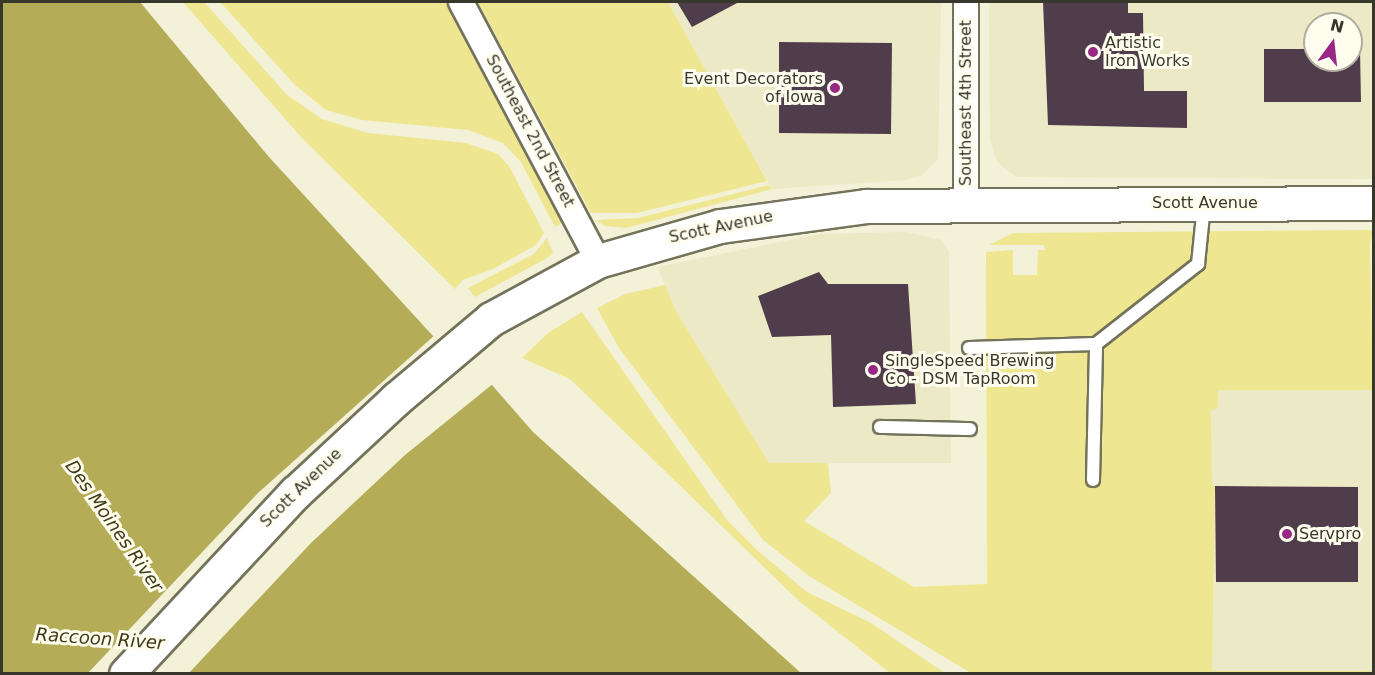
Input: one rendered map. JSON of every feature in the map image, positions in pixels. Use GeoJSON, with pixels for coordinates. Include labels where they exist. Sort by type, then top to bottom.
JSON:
{"type":"FeatureCollection","features":[{"type":"Feature","properties":{"kind":"main road","name":"Scott Avenue"},"geometry":{"type":"LineString","coordinates":[[126,674],[195,595],[304,484],[491,319],[598,261],[681,234],[767,216],[876,205],[1374,203]]}},
{"type":"Feature","properties":{"kind":"street","name":"Southeast 2nd Street"},"geometry":{"type":"LineString","coordinates":[[461,2],[598,261]]}},
{"type":"Feature","properties":{"kind":"street","name":"Southeast 4th Street"},"geometry":{"type":"LineString","coordinates":[[966,2],[966,204]]}},
{"type":"Feature","properties":{"kind":"lane"},"geometry":{"type":"LineString","coordinates":[[969,348],[1096,344],[1198,264],[1204,204]]}},
{"type":"Feature","properties":{"kind":"lane"},"geometry":{"type":"LineString","coordinates":[[1093,480],[1096,344]]}},
{"type":"Feature","properties":{"kind":"lane"},"geometry":{"type":"LineString","coordinates":[[880,427],[970,429]]}},
{"type":"Feature","properties":{"kind":"shaded area"},"geometry":{"type":"Polygon","coordinates":[[[183,2],[204,2],[287,95],[322,119],[368,133],[466,143],[498,154],[509,166],[544,233],[536,245],[493,269],[463,280],[455,289],[301,137],[183,2]]]}},
{"type":"Feature","properties":{"kind":"shaded area"},"geometry":{"type":"Polygon","coordinates":[[[220,2],[447,2],[562,223],[555,227],[521,162],[503,143],[468,130],[362,120],[326,110],[295,85],[220,2]]]}},
{"type":"Feature","properties":{"kind":"shaded area"},"geometry":{"type":"Polygon","coordinates":[[[478,2],[668,2],[767,181],[637,213],[591,213],[478,2]]]}},
{"type":"Feature","properties":{"kind":"shaded area"},"geometry":{"type":"Polygon","coordinates":[[[668,2],[941,2],[938,159],[922,175],[906,180],[772,189],[668,2]]]}},
{"type":"Feature","properties":{"kind":"shaded area"},"geometry":{"type":"Polygon","coordinates":[[[989,2],[1373,2],[1373,179],[1016,177],[997,162],[990,140],[989,2]]]}},
{"type":"Feature","properties":{"kind":"shaded area"},"geometry":{"type":"Polygon","coordinates":[[[769,185],[772,189],[626,228],[605,226],[596,220],[638,218],[769,185]]]}},
{"type":"Feature","properties":{"kind":"shaded area"},"geometry":{"type":"Polygon","coordinates":[[[1373,230],[1370,245],[1373,390],[1218,390],[1218,407],[1211,411],[1212,486],[1215,486],[1212,671],[1373,671],[1373,673],[971,673],[809,576],[763,540],[619,348],[597,308],[625,294],[665,285],[677,313],[769,463],[828,463],[831,493],[804,521],[914,587],[987,584],[986,252],[1013,250],[1013,275],[1037,275],[1038,250],[1045,250],[1044,245],[989,245],[1013,233],[1373,230]]]}},
{"type":"Feature","properties":{"kind":"shaded area"},"geometry":{"type":"Polygon","coordinates":[[[907,232],[941,240],[949,252],[951,463],[769,463],[677,313],[657,267],[820,234],[907,232]]]}},
{"type":"Feature","properties":{"kind":"shaded area"},"geometry":{"type":"Polygon","coordinates":[[[547,238],[553,253],[547,258],[475,297],[468,288],[534,254],[547,238]]]}},
{"type":"Feature","properties":{"kind":"shaded area"},"geometry":{"type":"Polygon","coordinates":[[[582,312],[727,520],[758,551],[807,592],[871,623],[945,673],[890,673],[799,601],[570,379],[522,358],[548,333],[582,312]]]}},
{"type":"Feature","properties":{"kind":"shaded area"},"geometry":{"type":"Polygon","coordinates":[[[1218,390],[1373,390],[1373,671],[1212,671],[1215,487],[1212,486],[1211,410],[1218,407],[1218,390]]]}},
{"type":"Feature","properties":{"kind":"water"},"geometry":{"type":"Polygon","coordinates":[[[2,2],[140,2],[269,157],[433,336],[492,385],[533,432],[801,673],[2,673],[2,2]]]}},
{"type":"Feature","properties":{"kind":"pier"},"geometry":{"type":"Polygon","coordinates":[[[436,334],[494,383],[405,455],[311,543],[188,674],[88,673],[258,493],[436,334]]]}},
{"type":"Feature","properties":{"kind":"building"},"geometry":{"type":"Polygon","coordinates":[[[677,2],[739,2],[692,27],[677,2]]]}},
{"type":"Feature","properties":{"kind":"building","name":"Artistic Iron Works"},"geometry":{"type":"Polygon","coordinates":[[[1043,2],[1128,2],[1128,13],[1143,13],[1144,91],[1187,91],[1187,128],[1048,125],[1043,2]]]}},
{"type":"Feature","properties":{"kind":"building","name":"Event Decorators of Iowa"},"geometry":{"type":"Polygon","coordinates":[[[779,42],[892,43],[891,134],[779,133],[779,42]]]}},
{"type":"Feature","properties":{"kind":"building"},"geometry":{"type":"Polygon","coordinates":[[[1264,49],[1303,49],[1303,72],[1360,72],[1361,102],[1264,102],[1264,49]]]}},
{"type":"Feature","properties":{"kind":"building","name":"SingleSpeed Brewing Co - DSM TapRoom"},"geometry":{"type":"Polygon","coordinates":[[[819,272],[828,284],[908,284],[916,404],[833,407],[831,335],[772,337],[758,296],[819,272]]]}},
{"type":"Feature","properties":{"kind":"building","name":"Servpro"},"geometry":{"type":"Polygon","coordinates":[[[1215,486],[1358,487],[1358,582],[1216,582],[1215,486]]]}},
{"type":"Feature","properties":{"kind":"place","name":"Artistic Iron Works"},"geometry":{"type":"Point","coordinates":[1093,52]}},
{"type":"Feature","properties":{"kind":"place","name":"Event Decorators of Iowa"},"geometry":{"type":"Point","coordinates":[835,88]}},
{"type":"Feature","properties":{"kind":"place","name":"SingleSpeed Brewing Co - DSM TapRoom"},"geometry":{"type":"Point","coordinates":[873,370]}},
{"type":"Feature","properties":{"kind":"place","name":"Servpro"},"geometry":{"type":"Point","coordinates":[1287,534]}},
{"type":"Feature","properties":{"kind":"water label","name":"Des Moines River"},"geometry":{"type":"Point","coordinates":[114,526]}},
{"type":"Feature","properties":{"kind":"water label","name":"Raccoon River"},"geometry":{"type":"Point","coordinates":[100,639]}}]}
